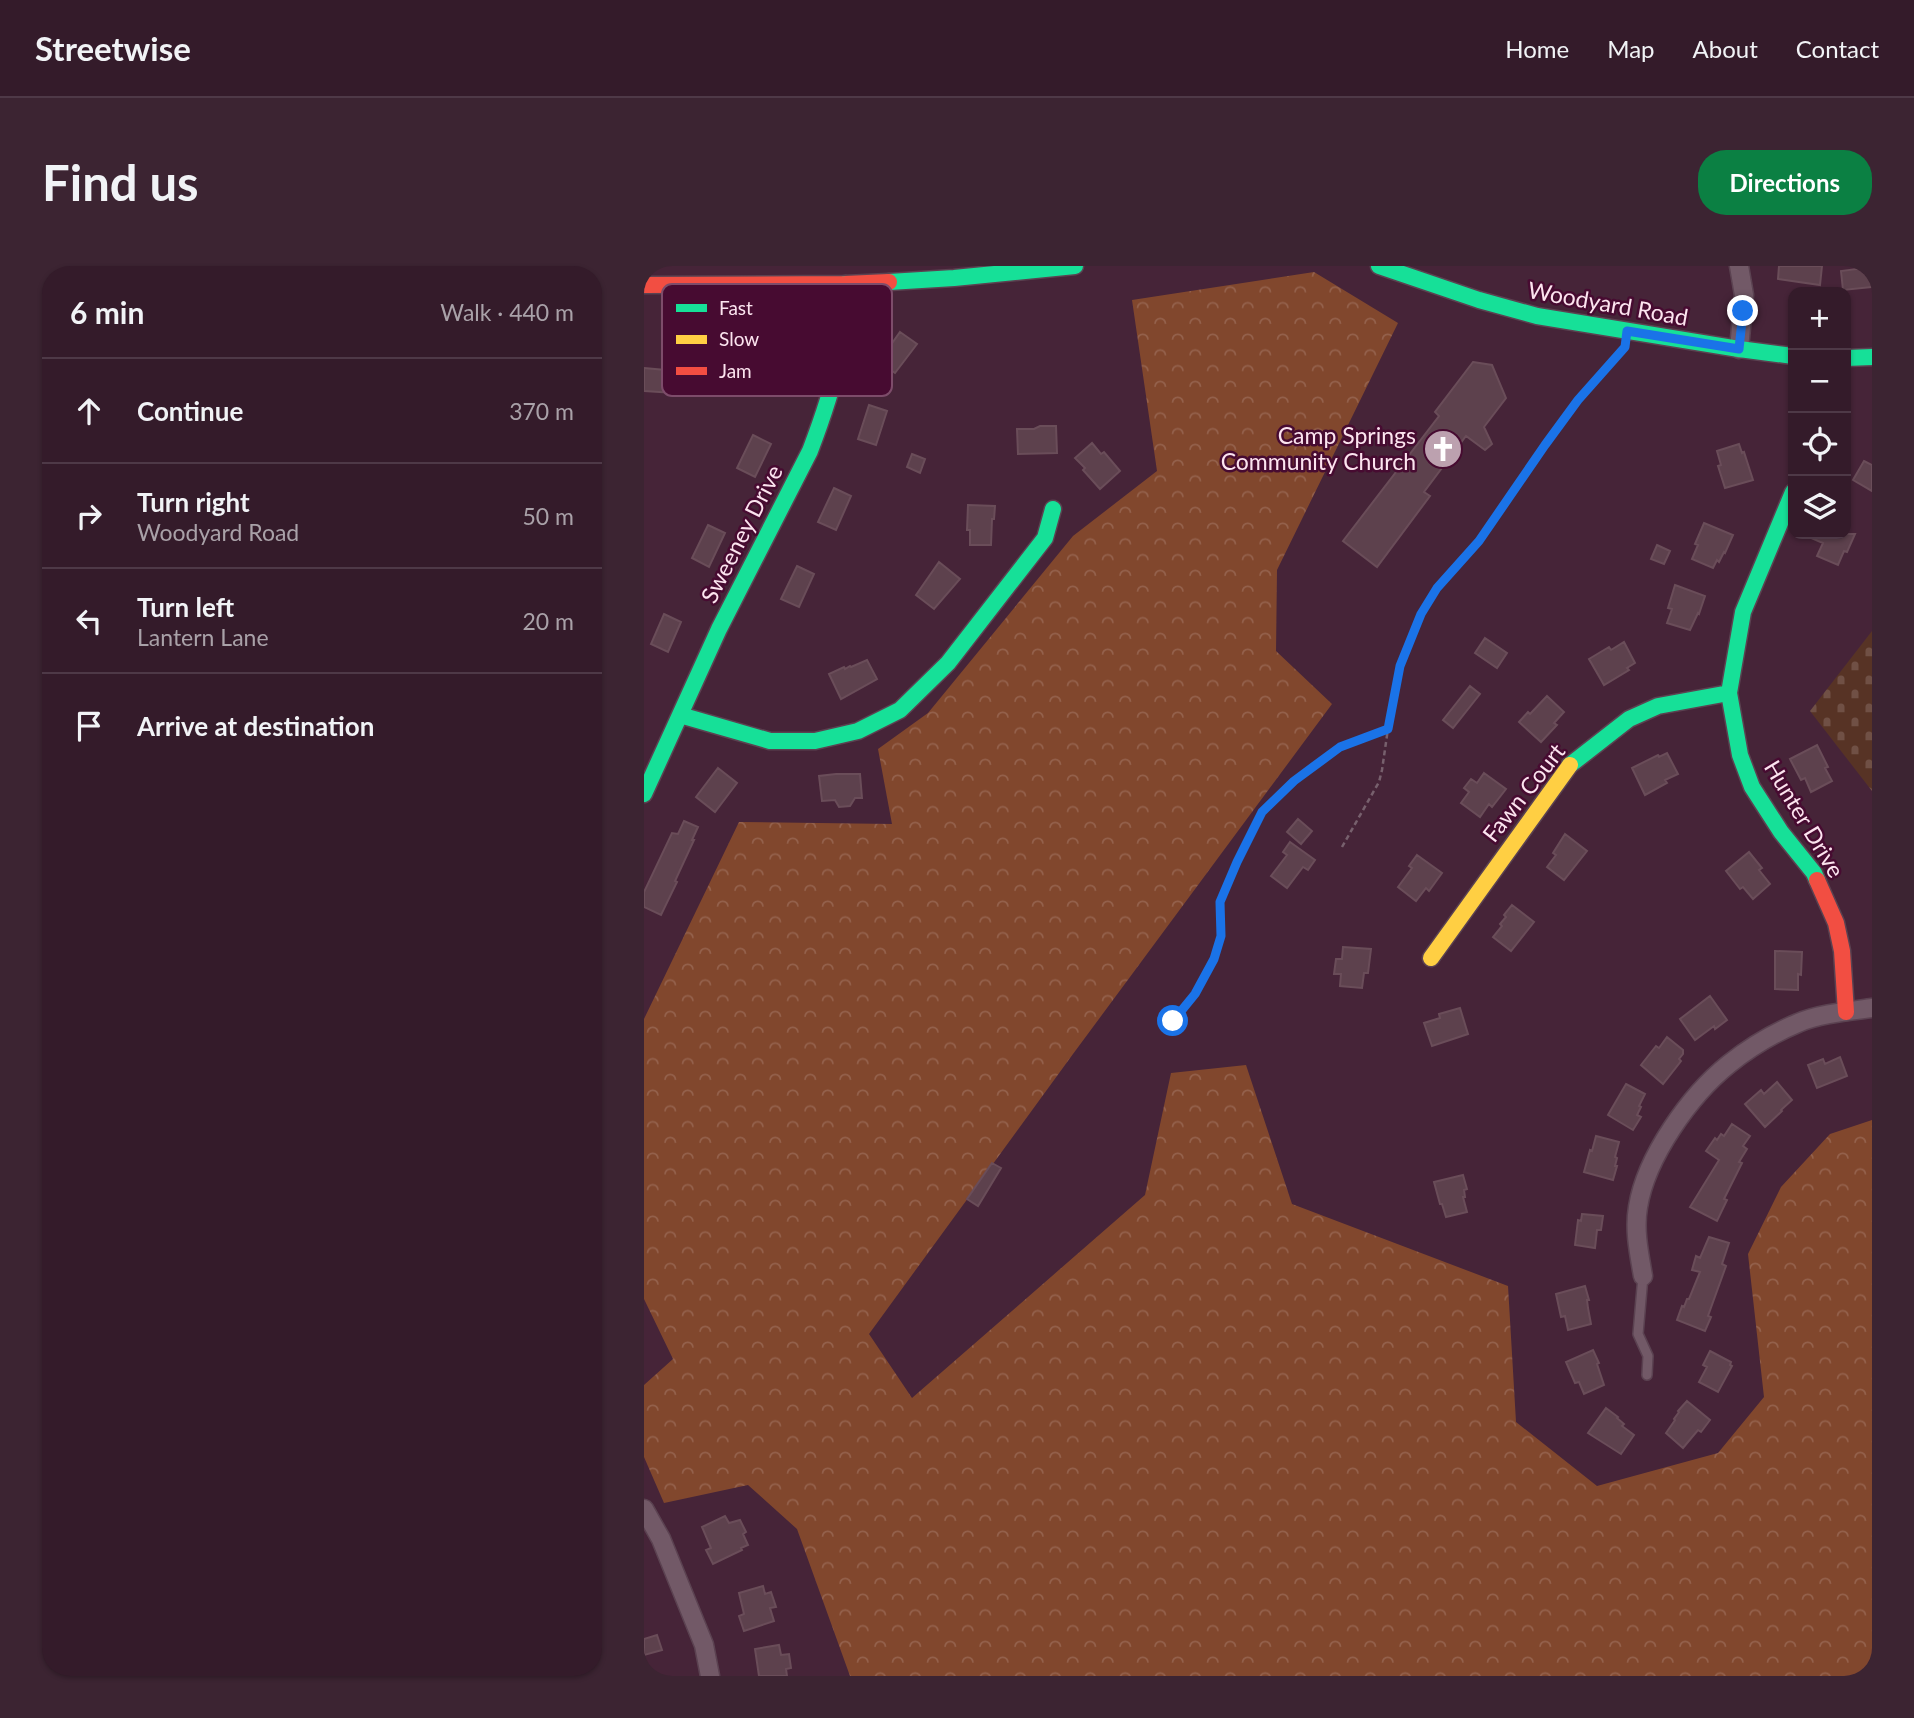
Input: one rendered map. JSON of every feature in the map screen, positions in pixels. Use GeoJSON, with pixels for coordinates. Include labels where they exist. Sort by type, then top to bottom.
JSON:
{"type":"FeatureCollection","features":[{"type":"Feature","properties":{"kind":"street"},"geometry":{"type":"LineString","coordinates":[[845,284],[953,272],[1075,266]]}},
{"type":"Feature","properties":{"kind":"street","name":"Woodyard Road"},"geometry":{"type":"LineString","coordinates":[[1379,266],[1511,310],[1569,322],[1788,355]]}},
{"type":"Feature","properties":{"kind":"street"},"geometry":{"type":"LineString","coordinates":[[1739,266],[1744,295],[1739,349]]}},
{"type":"Feature","properties":{"kind":"street"},"geometry":{"type":"LineString","coordinates":[[644,285],[662,285]]}},
{"type":"Feature","properties":{"kind":"street"},"geometry":{"type":"LineString","coordinates":[[1851,358],[1872,357]]}},
{"type":"Feature","properties":{"kind":"street","name":"Sweeney Drive"},"geometry":{"type":"LineString","coordinates":[[644,794],[719,628],[810,451],[829,396]]}},
{"type":"Feature","properties":{"kind":"street","name":"Hunter Drive"},"geometry":{"type":"LineString","coordinates":[[1788,504],[1743,612],[1729,693],[1737,742],[1752,787],[1780,832],[1814,873],[1836,923],[1842,951],[1846,1012]]}},
{"type":"Feature","properties":{"kind":"street"},"geometry":{"type":"LineString","coordinates":[[680,715],[770,741],[815,741],[858,731],[900,710],[947,663],[1045,538],[1053,509]]}},
{"type":"Feature","properties":{"kind":"street","name":"Fawn Court"},"geometry":{"type":"LineString","coordinates":[[1431,958],[1572,762],[1629,719],[1668,704],[1729,693]]}},
{"type":"Feature","properties":{"kind":"street"},"geometry":{"type":"LineString","coordinates":[[1643,1276],[1636,1236],[1638,1206],[1648,1172],[1682,1114],[1702,1090],[1729,1064],[1763,1041],[1800,1022],[1872,1008]]}},
{"type":"Feature","properties":{"kind":"street"},"geometry":{"type":"LineString","coordinates":[[644,1509],[661,1539],[704,1645],[710,1676]]}},
{"type":"Feature","properties":{"kind":"lane"},"geometry":{"type":"LineString","coordinates":[[1643,1276],[1638,1334],[1647,1356],[1647,1375]]}},
{"type":"Feature","properties":{"kind":"path"},"geometry":{"type":"LineString","coordinates":[[1342,848],[1378,782],[1400,666],[1421,614],[1437,588],[1479,541],[1578,400],[1625,347],[1627,331]]}},
{"type":"Feature","properties":{"kind":"path"},"geometry":{"type":"LineString","coordinates":[[1173,1021],[1195,994],[1214,959],[1221,936],[1220,902],[1262,812],[1294,781],[1340,747],[1388,729]]}},
{"type":"Feature","properties":{"kind":"green space"},"geometry":{"type":"Polygon","coordinates":[[[1314,272],[1398,323],[1277,570],[1276,651],[1332,704],[869,1334],[912,1398],[1145,1195],[1171,1073],[1246,1065],[1292,1204],[1508,1286],[1516,1422],[1597,1486],[1718,1453],[1764,1397],[1748,1254],[1781,1187],[1830,1134],[1872,1120],[1872,1676],[850,1676],[797,1529],[748,1485],[664,1503],[644,1457],[644,1385],[673,1359],[644,1299],[644,1019],[739,822],[892,824],[878,749],[928,713],[1073,536],[1157,471],[1132,300],[1314,272]]]}},
{"type":"Feature","properties":{"kind":"green space"},"geometry":{"type":"Polygon","coordinates":[[[1872,631],[1872,791],[1810,711],[1872,631]]]}},
{"type":"Feature","properties":{"kind":"building"},"geometry":{"type":"Polygon","coordinates":[[[1779,266],[1822,266],[1820,285],[1778,279],[1779,266]]]}},
{"type":"Feature","properties":{"kind":"building"},"geometry":{"type":"Polygon","coordinates":[[[1872,267],[1872,287],[1851,289],[1851,287],[1843,287],[1841,271],[1872,267]]]}},
{"type":"Feature","properties":{"kind":"building"},"geometry":{"type":"Polygon","coordinates":[[[900,332],[917,344],[895,373],[892,371],[892,343],[900,332]]]}},
{"type":"Feature","properties":{"kind":"building"},"geometry":{"type":"Polygon","coordinates":[[[1473,362],[1492,365],[1506,398],[1484,427],[1492,444],[1485,450],[1466,436],[1424,492],[1430,496],[1377,567],[1343,541],[1439,416],[1435,412],[1473,362]]]}},
{"type":"Feature","properties":{"kind":"building"},"geometry":{"type":"Polygon","coordinates":[[[644,368],[662,370],[662,392],[644,391],[644,368]]]}},
{"type":"Feature","properties":{"kind":"building"},"geometry":{"type":"Polygon","coordinates":[[[869,405],[887,411],[876,445],[858,439],[869,405]]]}},
{"type":"Feature","properties":{"kind":"building"},"geometry":{"type":"Polygon","coordinates":[[[1040,426],[1056,426],[1057,453],[1018,454],[1017,429],[1034,429],[1040,426]]]}},
{"type":"Feature","properties":{"kind":"building"},"geometry":{"type":"Polygon","coordinates":[[[753,435],[771,444],[755,477],[737,468],[753,435]]]}},
{"type":"Feature","properties":{"kind":"building"},"geometry":{"type":"Polygon","coordinates":[[[1092,443],[1101,454],[1104,452],[1120,471],[1100,489],[1075,458],[1092,443]]]}},
{"type":"Feature","properties":{"kind":"building"},"geometry":{"type":"Polygon","coordinates":[[[1739,444],[1753,480],[1725,488],[1718,466],[1721,465],[1717,451],[1739,444]]]}},
{"type":"Feature","properties":{"kind":"building"},"geometry":{"type":"Polygon","coordinates":[[[912,454],[925,459],[920,473],[907,467],[912,454]]]}},
{"type":"Feature","properties":{"kind":"building"},"geometry":{"type":"Polygon","coordinates":[[[1864,461],[1872,465],[1872,491],[1853,480],[1864,461]]]}},
{"type":"Feature","properties":{"kind":"building"},"geometry":{"type":"Polygon","coordinates":[[[834,488],[851,496],[836,530],[818,522],[834,488]]]}},
{"type":"Feature","properties":{"kind":"building"},"geometry":{"type":"Polygon","coordinates":[[[968,505],[995,506],[991,545],[970,545],[970,530],[967,530],[968,505]]]}},
{"type":"Feature","properties":{"kind":"building"},"geometry":{"type":"Polygon","coordinates":[[[1704,523],[1733,535],[1725,553],[1713,568],[1692,559],[1704,523]]]}},
{"type":"Feature","properties":{"kind":"building"},"geometry":{"type":"Polygon","coordinates":[[[708,525],[725,533],[709,567],[692,558],[708,525]]]}},
{"type":"Feature","properties":{"kind":"building"},"geometry":{"type":"Polygon","coordinates":[[[1851,534],[1855,534],[1838,565],[1817,556],[1823,543],[1814,539],[1851,539],[1851,534]]]}},
{"type":"Feature","properties":{"kind":"building"},"geometry":{"type":"Polygon","coordinates":[[[1657,545],[1670,551],[1664,564],[1651,559],[1657,545]]]}},
{"type":"Feature","properties":{"kind":"building"},"geometry":{"type":"Polygon","coordinates":[[[939,562],[960,579],[934,609],[916,595],[939,562]]]}},
{"type":"Feature","properties":{"kind":"building"},"geometry":{"type":"Polygon","coordinates":[[[797,566],[814,574],[799,607],[781,599],[797,566]]]}},
{"type":"Feature","properties":{"kind":"building"},"geometry":{"type":"Polygon","coordinates":[[[1675,585],[1705,596],[1690,630],[1667,623],[1672,609],[1668,608],[1675,585]]]}},
{"type":"Feature","properties":{"kind":"building"},"geometry":{"type":"Polygon","coordinates":[[[664,614],[681,622],[668,652],[651,644],[664,614]]]}},
{"type":"Feature","properties":{"kind":"building"},"geometry":{"type":"Polygon","coordinates":[[[1485,638],[1507,653],[1497,668],[1475,653],[1485,638]]]}},
{"type":"Feature","properties":{"kind":"building"},"geometry":{"type":"Polygon","coordinates":[[[1624,642],[1635,663],[1627,668],[1629,670],[1604,685],[1589,659],[1624,642]]]}},
{"type":"Feature","properties":{"kind":"building"},"geometry":{"type":"Polygon","coordinates":[[[867,660],[877,679],[841,699],[829,674],[867,660]]]}},
{"type":"Feature","properties":{"kind":"building"},"geometry":{"type":"Polygon","coordinates":[[[1470,686],[1480,694],[1453,728],[1443,720],[1470,686]]]}},
{"type":"Feature","properties":{"kind":"building"},"geometry":{"type":"Polygon","coordinates":[[[1547,696],[1564,712],[1554,723],[1557,725],[1541,742],[1519,722],[1547,696]]]}},
{"type":"Feature","properties":{"kind":"building"},"geometry":{"type":"Polygon","coordinates":[[[1817,745],[1832,781],[1811,792],[1805,778],[1801,780],[1790,759],[1817,745]]]}},
{"type":"Feature","properties":{"kind":"building"},"geometry":{"type":"Polygon","coordinates":[[[1667,753],[1678,774],[1645,795],[1632,768],[1667,753]]]}},
{"type":"Feature","properties":{"kind":"building"},"geometry":{"type":"Polygon","coordinates":[[[718,768],[737,783],[715,812],[696,797],[718,768]]]}},
{"type":"Feature","properties":{"kind":"building"},"geometry":{"type":"Polygon","coordinates":[[[1484,773],[1506,789],[1492,807],[1489,804],[1480,817],[1461,803],[1469,792],[1464,788],[1471,779],[1477,783],[1484,773]]]}},
{"type":"Feature","properties":{"kind":"building"},"geometry":{"type":"Polygon","coordinates":[[[860,774],[862,798],[855,798],[850,806],[839,807],[835,800],[822,801],[819,776],[860,774]]]}},
{"type":"Feature","properties":{"kind":"building"},"geometry":{"type":"Polygon","coordinates":[[[1298,819],[1312,831],[1301,844],[1287,832],[1298,819]]]}},
{"type":"Feature","properties":{"kind":"building"},"geometry":{"type":"Polygon","coordinates":[[[684,821],[698,827],[661,915],[644,907],[644,892],[672,833],[678,834],[684,821]]]}},
{"type":"Feature","properties":{"kind":"building"},"geometry":{"type":"Polygon","coordinates":[[[1565,834],[1587,851],[1564,880],[1547,867],[1556,855],[1553,853],[1565,834]]]}},
{"type":"Feature","properties":{"kind":"building"},"geometry":{"type":"Polygon","coordinates":[[[1290,842],[1315,860],[1308,870],[1303,867],[1287,888],[1271,876],[1287,855],[1283,852],[1290,842]]]}},
{"type":"Feature","properties":{"kind":"building"},"geometry":{"type":"Polygon","coordinates":[[[1749,852],[1770,884],[1753,899],[1743,887],[1740,889],[1726,871],[1749,852]]]}},
{"type":"Feature","properties":{"kind":"building"},"geometry":{"type":"Polygon","coordinates":[[[1417,855],[1442,873],[1429,891],[1426,888],[1416,901],[1398,887],[1412,868],[1409,866],[1417,855]]]}},
{"type":"Feature","properties":{"kind":"building"},"geometry":{"type":"Polygon","coordinates":[[[1512,905],[1534,922],[1511,951],[1493,937],[1502,926],[1500,924],[1506,917],[1504,915],[1512,905]]]}},
{"type":"Feature","properties":{"kind":"building"},"geometry":{"type":"Polygon","coordinates":[[[1343,947],[1371,949],[1368,973],[1364,973],[1362,988],[1340,986],[1341,974],[1334,974],[1336,959],[1342,959],[1343,947]]]}},
{"type":"Feature","properties":{"kind":"building"},"geometry":{"type":"Polygon","coordinates":[[[1775,951],[1802,952],[1798,990],[1775,989],[1775,951]]]}},
{"type":"Feature","properties":{"kind":"building"},"geometry":{"type":"Polygon","coordinates":[[[1710,996],[1727,1020],[1695,1040],[1680,1019],[1710,996]]]}},
{"type":"Feature","properties":{"kind":"building"},"geometry":{"type":"Polygon","coordinates":[[[1460,1008],[1468,1034],[1432,1046],[1424,1023],[1440,1018],[1439,1014],[1460,1008]]]}},
{"type":"Feature","properties":{"kind":"building"},"geometry":{"type":"Polygon","coordinates":[[[1667,1037],[1683,1050],[1683,1054],[1679,1059],[1681,1061],[1663,1084],[1641,1065],[1667,1037]]]}},
{"type":"Feature","properties":{"kind":"building"},"geometry":{"type":"Polygon","coordinates":[[[1840,1057],[1847,1076],[1817,1088],[1808,1065],[1823,1059],[1825,1064],[1840,1057]]]}},
{"type":"Feature","properties":{"kind":"building"},"geometry":{"type":"Polygon","coordinates":[[[1777,1082],[1792,1100],[1765,1127],[1745,1104],[1761,1090],[1764,1094],[1777,1082]]]}},
{"type":"Feature","properties":{"kind":"building"},"geometry":{"type":"Polygon","coordinates":[[[1626,1084],[1645,1094],[1637,1115],[1641,1117],[1633,1130],[1608,1115],[1626,1084]]]}},
{"type":"Feature","properties":{"kind":"building"},"geometry":{"type":"Polygon","coordinates":[[[1732,1124],[1750,1136],[1743,1146],[1747,1149],[1739,1162],[1742,1163],[1724,1199],[1727,1200],[1717,1221],[1690,1207],[1719,1160],[1706,1151],[1715,1138],[1717,1140],[1721,1134],[1724,1136],[1732,1124]]]}},
{"type":"Feature","properties":{"kind":"building"},"geometry":{"type":"Polygon","coordinates":[[[1596,1136],[1619,1142],[1613,1180],[1584,1172],[1596,1136]]]}},
{"type":"Feature","properties":{"kind":"building"},"geometry":{"type":"Polygon","coordinates":[[[992,1163],[1001,1168],[978,1206],[967,1199],[992,1163]]]}},
{"type":"Feature","properties":{"kind":"building"},"geometry":{"type":"Polygon","coordinates":[[[1463,1175],[1467,1189],[1464,1190],[1463,1197],[1467,1212],[1446,1217],[1434,1182],[1463,1175]]]}},
{"type":"Feature","properties":{"kind":"building"},"geometry":{"type":"Polygon","coordinates":[[[1582,1214],[1603,1216],[1601,1230],[1597,1230],[1595,1248],[1575,1245],[1578,1220],[1581,1221],[1582,1214]]]}},
{"type":"Feature","properties":{"kind":"building"},"geometry":{"type":"Polygon","coordinates":[[[1709,1237],[1729,1243],[1722,1264],[1726,1266],[1705,1331],[1677,1320],[1700,1272],[1692,1270],[1696,1256],[1700,1258],[1709,1237]]]}},
{"type":"Feature","properties":{"kind":"building"},"geometry":{"type":"Polygon","coordinates":[[[1585,1286],[1591,1324],[1568,1330],[1565,1316],[1561,1317],[1556,1294],[1585,1286]]]}},
{"type":"Feature","properties":{"kind":"building"},"geometry":{"type":"Polygon","coordinates":[[[1593,1350],[1604,1385],[1584,1394],[1579,1382],[1575,1383],[1566,1362],[1593,1350]]]}},
{"type":"Feature","properties":{"kind":"building"},"geometry":{"type":"Polygon","coordinates":[[[1710,1351],[1731,1362],[1732,1366],[1718,1392],[1699,1382],[1707,1367],[1703,1365],[1710,1351]]]}},
{"type":"Feature","properties":{"kind":"building"},"geometry":{"type":"Polygon","coordinates":[[[1687,1401],[1710,1420],[1683,1448],[1666,1433],[1687,1401]]]}},
{"type":"Feature","properties":{"kind":"building"},"geometry":{"type":"Polygon","coordinates":[[[1606,1408],[1634,1435],[1621,1454],[1588,1433],[1606,1408]]]}},
{"type":"Feature","properties":{"kind":"building"},"geometry":{"type":"Polygon","coordinates":[[[725,1516],[729,1523],[740,1520],[748,1545],[713,1564],[706,1550],[711,1548],[702,1527],[725,1516]]]}},
{"type":"Feature","properties":{"kind":"building"},"geometry":{"type":"Polygon","coordinates":[[[763,1586],[765,1594],[771,1592],[776,1607],[770,1608],[774,1621],[744,1631],[739,1616],[744,1614],[739,1593],[763,1586]]]}},
{"type":"Feature","properties":{"kind":"building"},"geometry":{"type":"Polygon","coordinates":[[[657,1635],[662,1650],[644,1655],[644,1639],[657,1635]]]}},
{"type":"Feature","properties":{"kind":"building"},"geometry":{"type":"Polygon","coordinates":[[[779,1645],[781,1655],[789,1654],[791,1668],[786,1669],[787,1676],[759,1676],[755,1649],[779,1645]]]}},
{"type":"Feature","properties":{"kind":"traffic: fast"},"geometry":{"type":"LineString","coordinates":[[889,282],[1075,266]]}},
{"type":"Feature","properties":{"kind":"traffic: fast"},"geometry":{"type":"LineString","coordinates":[[1379,266],[1479,300],[1537,316],[1788,355]]}},
{"type":"Feature","properties":{"kind":"traffic: fast"},"geometry":{"type":"LineString","coordinates":[[1851,358],[1872,357]]}},
{"type":"Feature","properties":{"kind":"traffic: fast"},"geometry":{"type":"LineString","coordinates":[[644,794],[719,629],[810,451],[829,396]]}},
{"type":"Feature","properties":{"kind":"traffic: fast"},"geometry":{"type":"LineString","coordinates":[[1788,504],[1743,612],[1729,693],[1740,755],[1752,787],[1817,880]]}},
{"type":"Feature","properties":{"kind":"traffic: fast"},"geometry":{"type":"LineString","coordinates":[[680,715],[770,741],[815,741],[858,731],[900,710],[948,663],[1045,538],[1053,509]]}},
{"type":"Feature","properties":{"kind":"traffic: fast"},"geometry":{"type":"LineString","coordinates":[[1570,765],[1629,719],[1658,706],[1729,693]]}},
{"type":"Feature","properties":{"kind":"traffic: slow"},"geometry":{"type":"LineString","coordinates":[[1431,958],[1570,765]]}},
{"type":"Feature","properties":{"kind":"traffic: jam"},"geometry":{"type":"LineString","coordinates":[[845,284],[889,282]]}},
{"type":"Feature","properties":{"kind":"traffic: jam"},"geometry":{"type":"LineString","coordinates":[[644,285],[662,285]]}},
{"type":"Feature","properties":{"kind":"traffic: jam"},"geometry":{"type":"LineString","coordinates":[[1817,880],[1836,923],[1842,951],[1846,1012]]}},
{"type":"Feature","properties":{"kind":"place","name":"Camp Springs Community Church"},"geometry":{"type":"Point","coordinates":[1443,449]}},
{"type":"Feature","properties":{"kind":"route"},"geometry":{"type":"LineString","coordinates":[[1173,1021],[1195,994],[1214,959],[1221,936],[1220,902],[1262,812],[1294,781],[1340,747],[1388,729],[1400,666],[1421,614],[1437,588],[1479,541],[1578,400],[1625,347],[1627,331],[1739,349],[1743,311]]}}]}
